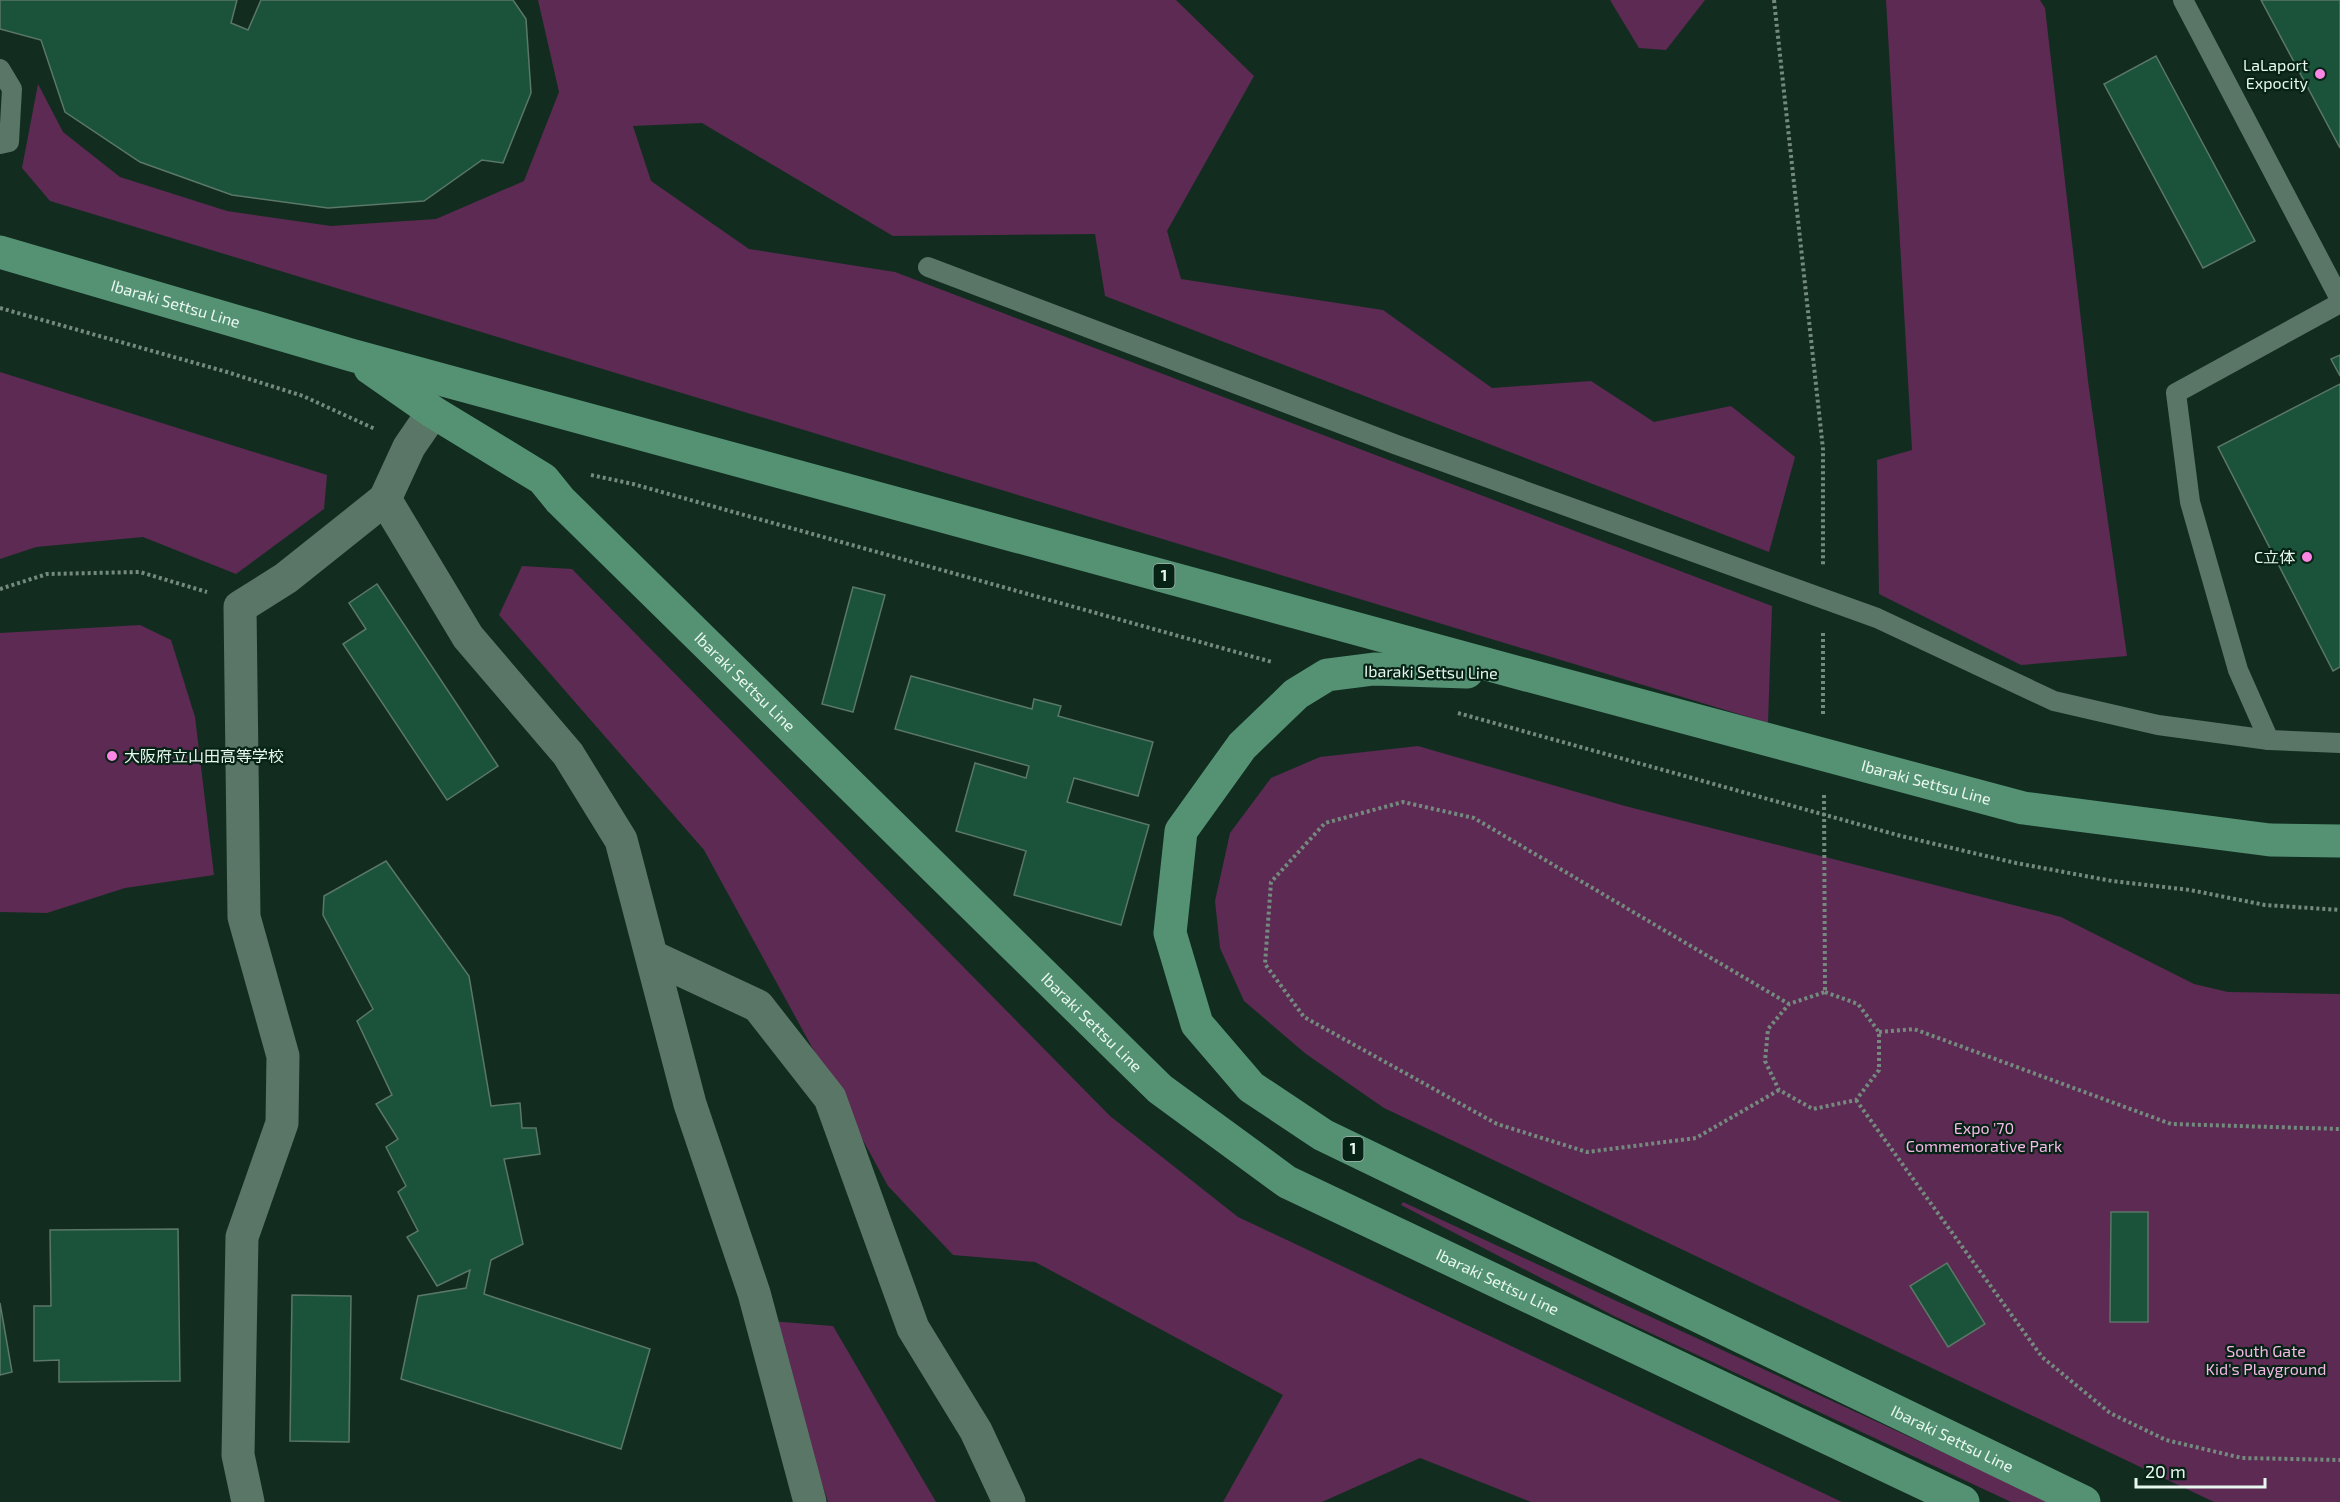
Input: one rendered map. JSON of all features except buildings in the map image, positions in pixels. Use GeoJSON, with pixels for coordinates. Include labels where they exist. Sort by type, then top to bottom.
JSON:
{"type":"FeatureCollection","features":[{"type":"Feature","properties":{"kind":"main road","name":"Ibaraki Settsu Line"},"geometry":{"type":"LineString","coordinates":[[0,252],[351,355],[2023,808],[2270,840],[2340,841]]}},
{"type":"Feature","properties":{"kind":"main road","name":"Ibaraki Settsu Line"},"geometry":{"type":"LineString","coordinates":[[351,355],[433,412],[543,479],[560,500],[1160,1089],[1287,1182],[1963,1502]]}},
{"type":"Feature","properties":{"kind":"main road","name":"Ibaraki Settsu Line"},"geometry":{"type":"LineString","coordinates":[[1523,674],[1374,669],[1327,675],[1296,694],[1242,746],[1181,831],[1170,933],[1197,1024],[1251,1087],[1323,1135],[2084,1502]]}},
{"type":"Feature","properties":{"kind":"street"},"geometry":{"type":"LineString","coordinates":[[248,1502],[238,1455],[242,1238],[282,1123],[283,1056],[244,917],[240,607],[286,578],[385,499],[409,447],[433,412]]}},
{"type":"Feature","properties":{"kind":"street"},"geometry":{"type":"LineString","coordinates":[[385,499],[468,637],[568,754],[621,840],[690,1104],[754,1293],[810,1502]]}},
{"type":"Feature","properties":{"kind":"street"},"geometry":{"type":"LineString","coordinates":[[653,957],[758,1006],[830,1098],[913,1328],[976,1431],[1009,1502]]}},
{"type":"Feature","properties":{"kind":"lane"},"geometry":{"type":"LineString","coordinates":[[2183,0],[2340,301],[2176,393],[2190,502],[2238,670],[2269,740]]}},
{"type":"Feature","properties":{"kind":"lane"},"geometry":{"type":"LineString","coordinates":[[0,69],[12,89],[9,142],[0,144]]}},
{"type":"Feature","properties":{"kind":"lane"},"geometry":{"type":"LineString","coordinates":[[928,267],[1397,445],[1877,618],[2054,701],[2158,725],[2269,740],[2340,742]]}},
{"type":"Feature","properties":{"kind":"path"},"geometry":{"type":"LineString","coordinates":[[1774,0],[1823,449],[1822,506]]}},
{"type":"Feature","properties":{"kind":"path"},"geometry":{"type":"LineString","coordinates":[[0,308],[227,372],[303,396],[374,429]]}},
{"type":"Feature","properties":{"kind":"path"},"geometry":{"type":"LineString","coordinates":[[583,473],[633,484],[1283,664]]}},
{"type":"Feature","properties":{"kind":"path"},"geometry":{"type":"LineString","coordinates":[[0,590],[47,574],[140,572],[226,597],[240,607]]}},
{"type":"Feature","properties":{"kind":"path"},"geometry":{"type":"LineString","coordinates":[[1450,711],[1901,836],[2016,863],[2112,881],[2190,890],[2265,905],[2340,910]]}},
{"type":"Feature","properties":{"kind":"path"},"geometry":{"type":"LineString","coordinates":[[1779,1090],[1696,1138],[1587,1152],[1497,1124],[1304,1017],[1265,964],[1271,882],[1325,823],[1403,802],[1474,818],[1789,1004]]}},
{"type":"Feature","properties":{"kind":"path"},"geometry":{"type":"LineString","coordinates":[[1825,992],[1858,1004],[1879,1032],[1879,1070],[1856,1100],[1814,1109],[1779,1090],[1765,1061],[1768,1029],[1789,1004],[1825,992]]}},
{"type":"Feature","properties":{"kind":"path"},"geometry":{"type":"LineString","coordinates":[[1879,1032],[1914,1029],[2171,1124],[2340,1129]]}},
{"type":"Feature","properties":{"kind":"path"},"geometry":{"type":"LineString","coordinates":[[1856,1100],[2042,1357],[2110,1413],[2166,1440],[2242,1458],[2340,1460]]}},
{"type":"Feature","properties":{"kind":"green space"},"geometry":{"type":"Polygon","coordinates":[[[538,0],[1176,0],[1254,76],[1167,231],[1181,279],[1383,310],[1492,388],[1591,381],[1654,422],[1731,406],[1795,457],[1769,552],[1105,296],[1095,234],[893,236],[702,123],[633,126],[651,181],[749,249],[895,272],[1772,606],[1768,723],[50,201],[22,168],[38,84],[63,132],[120,177],[227,211],[331,226],[436,219],[524,181],[559,92],[538,0]]]}},
{"type":"Feature","properties":{"kind":"green space"},"geometry":{"type":"Polygon","coordinates":[[[1610,0],[1705,0],[1666,50],[1639,48],[1610,0]]]}},
{"type":"Feature","properties":{"kind":"green space"},"geometry":{"type":"Polygon","coordinates":[[[1886,0],[2040,0],[2045,8],[2088,381],[2127,656],[2021,665],[1879,594],[1877,460],[1912,450],[1886,0]]]}},
{"type":"Feature","properties":{"kind":"green space"},"geometry":{"type":"Polygon","coordinates":[[[0,372],[327,475],[324,509],[236,574],[143,537],[36,547],[0,559],[0,372]]]}},
{"type":"Feature","properties":{"kind":"green space"},"geometry":{"type":"Polygon","coordinates":[[[522,566],[572,569],[1110,1116],[1238,1217],[1842,1502],[1531,1502],[1420,1458],[1322,1502],[1223,1502],[1283,1395],[1035,1262],[953,1255],[888,1186],[704,850],[499,615],[522,566]]]}},
{"type":"Feature","properties":{"kind":"green space","name":"大阪府立山田高等学校"},"geometry":{"type":"Polygon","coordinates":[[[140,625],[171,640],[195,717],[214,875],[125,888],[47,913],[0,912],[0,633],[140,625]]]}},
{"type":"Feature","properties":{"kind":"green space","name":"Expo '70 Commemorative Park"},"geometry":{"type":"Polygon","coordinates":[[[1418,746],[1625,806],[2061,917],[2194,984],[2228,992],[2340,994],[2340,1502],[2214,1502],[1384,1108],[1306,1054],[1244,1001],[1220,948],[1215,901],[1230,833],[1271,778],[1320,757],[1418,746]]]}},
{"type":"Feature","properties":{"kind":"green space"},"geometry":{"type":"Polygon","coordinates":[[[1403,1202],[2050,1502],[2011,1502],[1614,1316],[1401,1205],[1403,1202]]]}},
{"type":"Feature","properties":{"kind":"green space"},"geometry":{"type":"Polygon","coordinates":[[[770,1321],[833,1326],[936,1502],[828,1502],[770,1321]]]}},
{"type":"Feature","properties":{"kind":"place","name":"LaLaport Expocity"},"geometry":{"type":"Point","coordinates":[2320,74]}},
{"type":"Feature","properties":{"kind":"place","name":"C立体"},"geometry":{"type":"Point","coordinates":[2307,557]}},
{"type":"Feature","properties":{"kind":"place","name":"大阪府立山田高等学校"},"geometry":{"type":"Point","coordinates":[112,756]}},
{"type":"Feature","properties":{"kind":"park label","name":"South Gate Kid's Playground"},"geometry":{"type":"Point","coordinates":[2266,1360]}}]}
